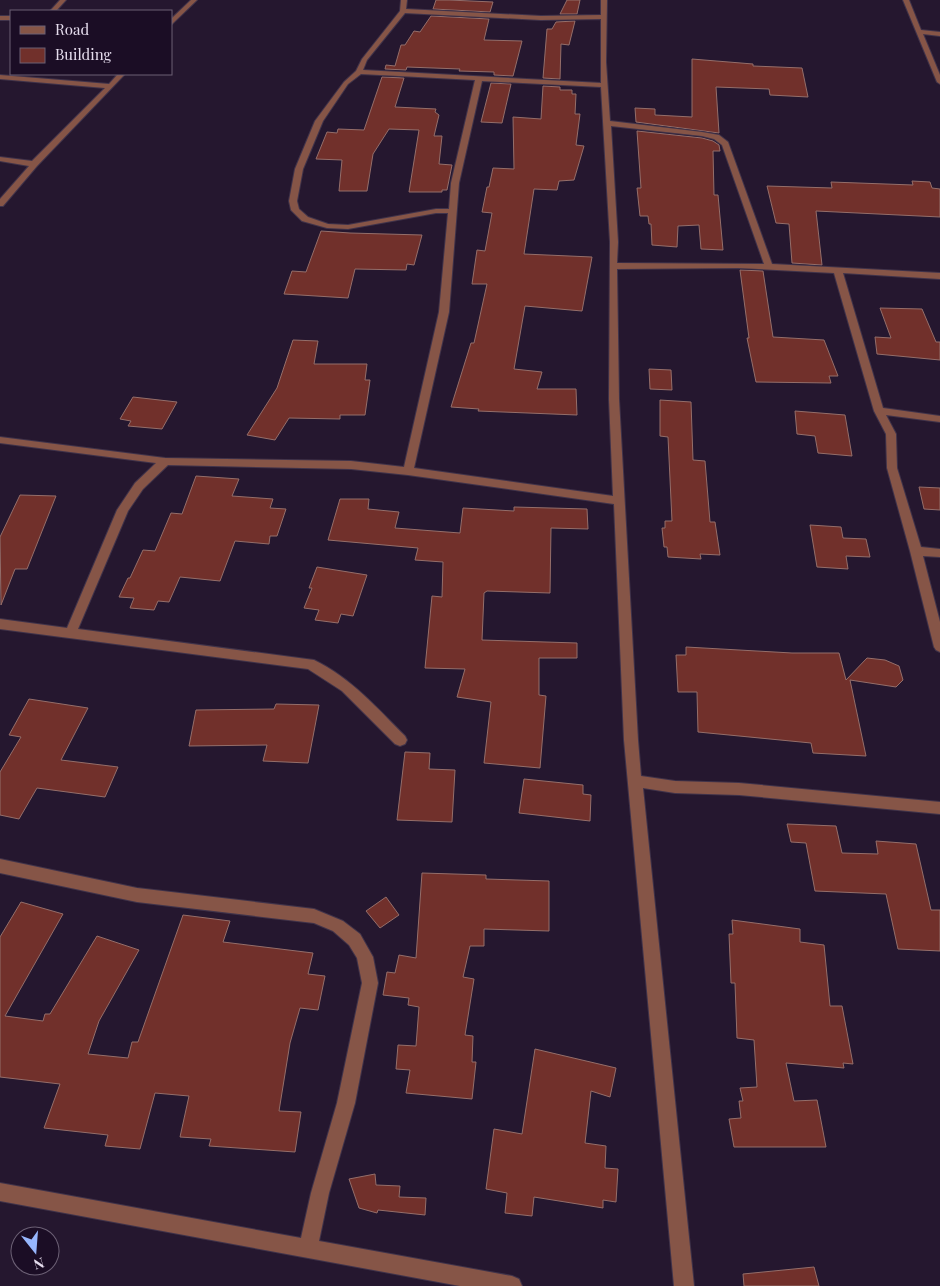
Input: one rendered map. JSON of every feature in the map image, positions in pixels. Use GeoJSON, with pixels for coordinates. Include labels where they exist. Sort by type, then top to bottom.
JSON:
{"type":"FeatureCollection","features":[{"type":"Feature","properties":{"kind":"street"},"geometry":{"type":"LineString","coordinates":[[54,10],[63,0]]}},
{"type":"Feature","properties":{"kind":"street"},"geometry":{"type":"LineString","coordinates":[[172,22],[194,0]]}},
{"type":"Feature","properties":{"kind":"street"},"geometry":{"type":"LineString","coordinates":[[404,0],[402,11],[364,60],[359,72],[346,83],[319,121],[299,169],[293,201],[295,210],[305,219],[326,226],[348,227],[436,211],[452,211]]}},
{"type":"Feature","properties":{"kind":"street"},"geometry":{"type":"LineString","coordinates":[[604,0],[604,85],[614,242],[614,399],[631,740],[684,1286]]}},
{"type":"Feature","properties":{"kind":"street"},"geometry":{"type":"LineString","coordinates":[[906,0],[940,82]]}},
{"type":"Feature","properties":{"kind":"street"},"geometry":{"type":"LineString","coordinates":[[402,11],[522,18],[604,18]]}},
{"type":"Feature","properties":{"kind":"street"},"geometry":{"type":"LineString","coordinates":[[918,32],[940,34]]}},
{"type":"Feature","properties":{"kind":"street"},"geometry":{"type":"LineString","coordinates":[[359,72],[604,85]]}},
{"type":"Feature","properties":{"kind":"street"},"geometry":{"type":"LineString","coordinates":[[0,204],[34,164],[121,75]]}},
{"type":"Feature","properties":{"kind":"street"},"geometry":{"type":"LineString","coordinates":[[0,77],[111,86]]}},
{"type":"Feature","properties":{"kind":"street"},"geometry":{"type":"LineString","coordinates":[[408,471],[444,312],[455,183],[479,79]]}},
{"type":"Feature","properties":{"kind":"street"},"geometry":{"type":"LineString","coordinates":[[607,123],[702,134],[716,137],[724,144],[769,267]]}},
{"type":"Feature","properties":{"kind":"street"},"geometry":{"type":"LineString","coordinates":[[0,159],[34,164]]}},
{"type":"Feature","properties":{"kind":"street"},"geometry":{"type":"LineString","coordinates":[[613,266],[687,264],[940,276]]}},
{"type":"Feature","properties":{"kind":"street"},"geometry":{"type":"LineString","coordinates":[[838,270],[879,410],[891,434],[892,468],[916,551],[940,647]]}},
{"type":"Feature","properties":{"kind":"street"},"geometry":{"type":"LineString","coordinates":[[879,410],[940,419]]}},
{"type":"Feature","properties":{"kind":"street"},"geometry":{"type":"LineString","coordinates":[[0,440],[165,461],[351,465],[408,471],[619,501]]}},
{"type":"Feature","properties":{"kind":"street"},"geometry":{"type":"LineString","coordinates":[[71,632],[123,510],[139,486],[165,461]]}},
{"type":"Feature","properties":{"kind":"street"},"geometry":{"type":"LineString","coordinates":[[916,551],[940,554]]}},
{"type":"Feature","properties":{"kind":"street"},"geometry":{"type":"LineString","coordinates":[[0,624],[310,664],[327,671],[341,681],[400,740]]}},
{"type":"Feature","properties":{"kind":"street"},"geometry":{"type":"LineString","coordinates":[[636,781],[675,787],[749,790],[940,808]]}},
{"type":"Feature","properties":{"kind":"street"},"geometry":{"type":"LineString","coordinates":[[0,866],[137,895],[314,916],[337,924],[362,947],[369,964],[370,983],[346,1104],[320,1193],[308,1250]]}},
{"type":"Feature","properties":{"kind":"street"},"geometry":{"type":"LineString","coordinates":[[0,1193],[512,1286]]}},
{"type":"Feature","properties":{"kind":"building"},"geometry":{"type":"Polygon","coordinates":[[[436,0],[493,2],[490,12],[433,9],[436,0]]]}},
{"type":"Feature","properties":{"kind":"building"},"geometry":{"type":"Polygon","coordinates":[[[567,0],[580,0],[577,14],[560,14],[567,0]]]}},
{"type":"Feature","properties":{"kind":"building"},"geometry":{"type":"Polygon","coordinates":[[[431,16],[489,19],[484,40],[522,41],[513,76],[494,75],[494,72],[459,71],[460,69],[407,67],[406,70],[385,69],[386,65],[395,66],[401,45],[405,45],[414,31],[420,32],[431,16]]]}},
{"type":"Feature","properties":{"kind":"building"},"geometry":{"type":"Polygon","coordinates":[[[575,21],[569,45],[561,44],[560,79],[543,78],[547,29],[552,29],[556,22],[575,21]]]}},
{"type":"Feature","properties":{"kind":"building"},"geometry":{"type":"Polygon","coordinates":[[[692,59],[753,64],[753,66],[802,68],[808,97],[770,95],[769,89],[716,87],[719,133],[636,122],[635,108],[655,109],[655,115],[692,117],[692,59]]]}},
{"type":"Feature","properties":{"kind":"building"},"geometry":{"type":"Polygon","coordinates":[[[382,77],[404,78],[395,107],[436,109],[435,112],[439,115],[434,136],[442,136],[439,164],[452,165],[447,190],[442,190],[442,192],[409,192],[419,130],[389,129],[373,154],[367,191],[339,191],[342,160],[316,159],[327,132],[337,133],[338,129],[364,130],[382,77]]]}},
{"type":"Feature","properties":{"kind":"building"},"geometry":{"type":"Polygon","coordinates":[[[491,83],[511,84],[502,123],[481,122],[491,83]]]}},
{"type":"Feature","properties":{"kind":"building"},"geometry":{"type":"Polygon","coordinates":[[[543,86],[560,87],[560,90],[572,90],[572,94],[576,94],[575,114],[580,114],[576,145],[584,146],[574,180],[559,181],[557,190],[534,189],[524,254],[592,257],[582,311],[525,306],[514,369],[542,372],[537,389],[576,389],[577,415],[478,411],[479,409],[451,407],[471,343],[474,343],[487,284],[472,284],[477,250],[485,251],[492,213],[482,212],[487,187],[489,187],[493,168],[514,169],[513,117],[541,119],[543,86]]]}},
{"type":"Feature","properties":{"kind":"building"},"geometry":{"type":"Polygon","coordinates":[[[637,131],[702,138],[719,145],[720,151],[713,151],[714,195],[718,195],[723,250],[701,249],[699,225],[678,226],[677,247],[652,245],[651,224],[649,224],[648,216],[640,216],[637,188],[641,188],[637,131]]]}},
{"type":"Feature","properties":{"kind":"building"},"geometry":{"type":"Polygon","coordinates":[[[912,181],[930,182],[932,188],[940,189],[940,217],[816,211],[822,265],[792,263],[789,224],[776,223],[767,186],[832,188],[831,182],[913,185],[912,181]]]}},
{"type":"Feature","properties":{"kind":"building"},"geometry":{"type":"Polygon","coordinates":[[[321,231],[422,235],[414,265],[407,264],[406,270],[355,269],[348,298],[284,294],[292,271],[306,272],[321,231]]]}},
{"type":"Feature","properties":{"kind":"building"},"geometry":{"type":"Polygon","coordinates":[[[740,270],[763,271],[773,337],[824,340],[838,376],[829,376],[831,383],[756,382],[747,338],[749,338],[740,270]]]}},
{"type":"Feature","properties":{"kind":"building"},"geometry":{"type":"Polygon","coordinates":[[[880,308],[922,309],[936,342],[940,342],[940,360],[877,354],[875,337],[891,338],[880,308]]]}},
{"type":"Feature","properties":{"kind":"building"},"geometry":{"type":"Polygon","coordinates":[[[293,340],[318,341],[314,364],[367,364],[365,380],[370,380],[365,415],[340,415],[340,419],[289,418],[275,440],[247,435],[277,388],[293,340]]]}},
{"type":"Feature","properties":{"kind":"building"},"geometry":{"type":"Polygon","coordinates":[[[649,369],[671,370],[672,390],[650,389],[649,369]]]}},
{"type":"Feature","properties":{"kind":"building"},"geometry":{"type":"Polygon","coordinates":[[[133,397],[177,402],[162,429],[128,426],[131,421],[120,419],[133,397]]]}},
{"type":"Feature","properties":{"kind":"building"},"geometry":{"type":"Polygon","coordinates":[[[660,400],[691,402],[693,460],[705,461],[710,522],[715,522],[720,555],[700,554],[701,559],[668,557],[667,547],[664,547],[662,528],[665,528],[665,521],[672,521],[668,437],[660,436],[660,400]]]}},
{"type":"Feature","properties":{"kind":"building"},"geometry":{"type":"Polygon","coordinates":[[[795,411],[845,415],[852,456],[818,453],[815,436],[797,434],[795,411]]]}},
{"type":"Feature","properties":{"kind":"building"},"geometry":{"type":"Polygon","coordinates":[[[196,476],[239,479],[232,496],[273,499],[270,508],[286,509],[277,536],[270,536],[269,544],[235,541],[220,581],[180,577],[169,602],[158,601],[154,610],[130,608],[134,598],[119,597],[128,578],[130,578],[143,550],[155,551],[171,513],[182,514],[196,476]]]}},
{"type":"Feature","properties":{"kind":"building"},"geometry":{"type":"Polygon","coordinates":[[[919,487],[940,488],[940,510],[924,509],[919,487]]]}},
{"type":"Feature","properties":{"kind":"building"},"geometry":{"type":"Polygon","coordinates":[[[20,495],[56,496],[27,569],[15,569],[1,605],[0,537],[20,495]]]}},
{"type":"Feature","properties":{"kind":"building"},"geometry":{"type":"Polygon","coordinates":[[[340,499],[369,499],[368,509],[399,512],[395,528],[460,533],[463,508],[514,511],[514,507],[587,509],[588,529],[551,528],[550,593],[487,591],[484,593],[482,640],[577,643],[577,658],[539,658],[539,695],[546,696],[540,768],[484,763],[491,702],[457,697],[465,669],[425,668],[432,596],[442,597],[443,562],[415,560],[418,548],[328,540],[340,499]]]}},
{"type":"Feature","properties":{"kind":"building"},"geometry":{"type":"Polygon","coordinates":[[[810,525],[841,527],[843,538],[866,539],[870,557],[846,556],[848,569],[817,567],[810,525]]]}},
{"type":"Feature","properties":{"kind":"building"},"geometry":{"type":"Polygon","coordinates":[[[317,567],[367,575],[353,616],[341,614],[338,623],[315,620],[319,610],[304,608],[312,588],[309,588],[317,567]]]}},
{"type":"Feature","properties":{"kind":"building"},"geometry":{"type":"Polygon","coordinates":[[[686,647],[792,653],[839,653],[846,680],[867,658],[885,660],[899,666],[903,680],[896,687],[850,680],[866,756],[813,753],[811,743],[698,732],[697,692],[678,692],[676,655],[686,655],[686,647]]]}},
{"type":"Feature","properties":{"kind":"building"},"geometry":{"type":"Polygon","coordinates":[[[29,699],[88,708],[61,760],[118,767],[105,797],[37,788],[19,819],[0,815],[0,772],[21,737],[9,735],[29,699]]]}},
{"type":"Feature","properties":{"kind":"building"},"geometry":{"type":"Polygon","coordinates":[[[276,704],[319,705],[308,763],[263,761],[267,745],[189,746],[196,710],[274,709],[276,704]]]}},
{"type":"Feature","properties":{"kind":"building"},"geometry":{"type":"Polygon","coordinates":[[[405,752],[430,753],[429,769],[455,770],[452,822],[397,820],[405,752]]]}},
{"type":"Feature","properties":{"kind":"building"},"geometry":{"type":"Polygon","coordinates":[[[524,779],[583,785],[583,794],[591,795],[590,821],[519,813],[524,779]]]}},
{"type":"Feature","properties":{"kind":"building"},"geometry":{"type":"Polygon","coordinates":[[[787,824],[836,826],[842,853],[878,854],[876,841],[916,844],[931,910],[940,910],[940,951],[898,949],[886,894],[815,891],[806,843],[791,842],[787,824]]]}},
{"type":"Feature","properties":{"kind":"building"},"geometry":{"type":"Polygon","coordinates":[[[422,873],[486,875],[486,879],[549,881],[549,931],[484,929],[484,946],[470,946],[463,977],[474,979],[465,1035],[473,1036],[472,1062],[476,1062],[472,1099],[406,1093],[410,1070],[396,1069],[398,1045],[416,1046],[419,1007],[408,1005],[409,998],[383,995],[387,972],[395,973],[399,955],[416,958],[422,873]]]}},
{"type":"Feature","properties":{"kind":"building"},"geometry":{"type":"Polygon","coordinates":[[[386,897],[399,915],[380,928],[366,911],[386,897]]]}},
{"type":"Feature","properties":{"kind":"building"},"geometry":{"type":"Polygon","coordinates":[[[21,902],[63,914],[5,1016],[43,1021],[45,1014],[50,1014],[97,936],[139,950],[99,1021],[88,1054],[128,1058],[132,1042],[138,1042],[183,915],[230,921],[223,942],[313,953],[308,974],[325,976],[318,1010],[300,1008],[290,1043],[279,1111],[301,1112],[295,1152],[209,1146],[211,1139],[180,1137],[189,1096],[155,1093],[140,1149],[105,1146],[108,1135],[44,1128],[60,1084],[0,1077],[0,937],[21,902]]]}},
{"type":"Feature","properties":{"kind":"building"},"geometry":{"type":"Polygon","coordinates":[[[732,920],[800,929],[800,942],[824,945],[830,1006],[842,1006],[853,1064],[843,1063],[844,1068],[786,1063],[794,1101],[817,1100],[826,1147],[734,1147],[729,1119],[741,1118],[739,1101],[743,1101],[740,1088],[757,1087],[754,1040],[737,1038],[735,983],[731,983],[729,934],[733,934],[732,920]]]}},
{"type":"Feature","properties":{"kind":"building"},"geometry":{"type":"Polygon","coordinates":[[[535,1049],[616,1068],[610,1097],[591,1091],[585,1143],[606,1146],[605,1168],[618,1169],[616,1202],[603,1200],[603,1208],[534,1197],[532,1216],[505,1213],[507,1193],[486,1189],[494,1129],[522,1134],[535,1049]]]}},
{"type":"Feature","properties":{"kind":"building"},"geometry":{"type":"Polygon","coordinates":[[[375,1174],[376,1185],[400,1186],[399,1197],[426,1198],[425,1215],[378,1210],[377,1213],[359,1208],[349,1179],[375,1174]]]}},
{"type":"Feature","properties":{"kind":"building"},"geometry":{"type":"Polygon","coordinates":[[[814,1267],[819,1286],[744,1286],[743,1274],[814,1267]]]}}]}
